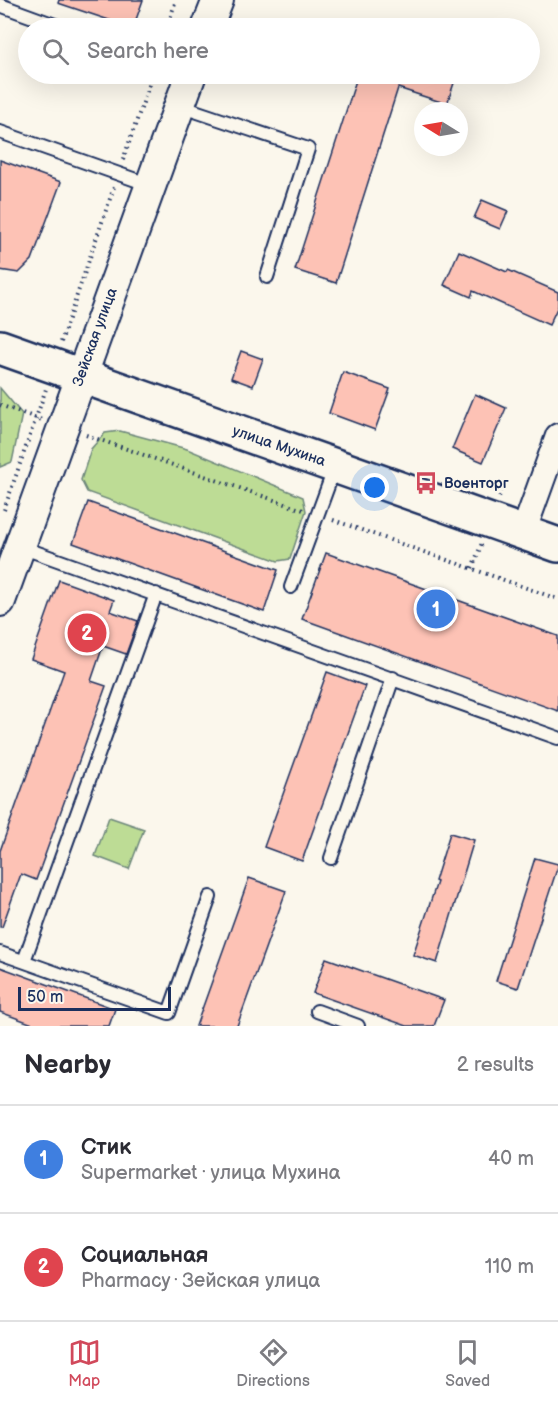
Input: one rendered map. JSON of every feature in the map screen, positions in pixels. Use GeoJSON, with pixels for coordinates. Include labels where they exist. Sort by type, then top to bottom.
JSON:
{"type":"FeatureCollection","features":[{"type":"Feature","properties":{"kind":"main road","name":"улица Мухина"},"geometry":{"type":"LineString","coordinates":[[0,347],[558,545]]}},
{"type":"Feature","properties":{"kind":"street"},"geometry":{"type":"LineString","coordinates":[[211,18],[218,0]]}},
{"type":"Feature","properties":{"kind":"street","name":"Зейская улица"},"geometry":{"type":"LineString","coordinates":[[0,601],[67,371],[150,185],[180,106],[186,84]]}},
{"type":"Feature","properties":{"kind":"street"},"geometry":{"type":"LineString","coordinates":[[523,532],[558,436]]}},
{"type":"Feature","properties":{"kind":"lane"},"geometry":{"type":"LineString","coordinates":[[0,5],[36,18]]}},
{"type":"Feature","properties":{"kind":"lane"},"geometry":{"type":"LineString","coordinates":[[180,106],[308,149],[267,277]]}},
{"type":"Feature","properties":{"kind":"lane"},"geometry":{"type":"LineString","coordinates":[[0,132],[150,185]]}},
{"type":"Feature","properties":{"kind":"lane"},"geometry":{"type":"LineString","coordinates":[[291,586],[335,466]]}},
{"type":"Feature","properties":{"kind":"lane"},"geometry":{"type":"LineString","coordinates":[[10,562],[156,594],[558,738]]}},
{"type":"Feature","properties":{"kind":"lane"},"geometry":{"type":"LineString","coordinates":[[24,961],[156,594]]}},
{"type":"Feature","properties":{"kind":"lane"},"geometry":{"type":"LineString","coordinates":[[331,858],[393,678]]}},
{"type":"Feature","properties":{"kind":"lane"},"geometry":{"type":"LineString","coordinates":[[0,952],[169,1013],[210,897]]}},
{"type":"Feature","properties":{"kind":"lane"},"geometry":{"type":"LineString","coordinates":[[317,1011],[358,1026]]}},
{"type":"Feature","properties":{"kind":"path"},"geometry":{"type":"LineString","coordinates":[[170,18],[176,0]]}},
{"type":"Feature","properties":{"kind":"path"},"geometry":{"type":"LineString","coordinates":[[4,511],[50,423],[67,371],[119,174],[150,84]]}},
{"type":"Feature","properties":{"kind":"path"},"geometry":{"type":"LineString","coordinates":[[0,405],[558,598]]}},
{"type":"Feature","properties":{"kind":"green space"},"geometry":{"type":"Polygon","coordinates":[[[0,388],[22,414],[12,462],[0,467],[0,388]]]}},
{"type":"Feature","properties":{"kind":"green space"},"geometry":{"type":"Polygon","coordinates":[[[120,431],[187,449],[303,497],[306,511],[290,559],[278,561],[87,492],[81,480],[91,449],[105,433],[120,431]]]}},
{"type":"Feature","properties":{"kind":"green space"},"geometry":{"type":"Polygon","coordinates":[[[109,817],[144,829],[129,869],[95,856],[109,817]]]}},
{"type":"Feature","properties":{"kind":"building"},"geometry":{"type":"Polygon","coordinates":[[[59,0],[143,0],[137,18],[103,18],[58,3],[59,0]]]}},
{"type":"Feature","properties":{"kind":"building"},"geometry":{"type":"Polygon","coordinates":[[[355,84],[454,84],[448,102],[441,102],[398,88],[336,283],[295,270],[355,84]]]}},
{"type":"Feature","properties":{"kind":"building"},"geometry":{"type":"Polygon","coordinates":[[[0,160],[61,182],[32,260],[19,273],[0,270],[0,160]]]}},
{"type":"Feature","properties":{"kind":"building"},"geometry":{"type":"Polygon","coordinates":[[[482,200],[508,211],[500,229],[474,218],[482,200]]]}},
{"type":"Feature","properties":{"kind":"building"},"geometry":{"type":"Polygon","coordinates":[[[459,251],[558,292],[558,306],[549,325],[473,291],[471,297],[444,285],[459,251]]]}},
{"type":"Feature","properties":{"kind":"building"},"geometry":{"type":"Polygon","coordinates":[[[241,351],[263,359],[253,386],[231,378],[241,351]]]}},
{"type":"Feature","properties":{"kind":"building"},"geometry":{"type":"Polygon","coordinates":[[[343,372],[390,389],[375,430],[329,413],[343,372]]]}},
{"type":"Feature","properties":{"kind":"building"},"geometry":{"type":"Polygon","coordinates":[[[475,394],[506,408],[483,462],[452,449],[475,394]]]}},
{"type":"Feature","properties":{"kind":"building"},"geometry":{"type":"Polygon","coordinates":[[[88,502],[278,570],[264,612],[73,543],[88,502]]]}},
{"type":"Feature","properties":{"kind":"building"},"geometry":{"type":"Polygon","coordinates":[[[326,553],[558,636],[558,711],[302,619],[326,553]]]}},
{"type":"Feature","properties":{"kind":"building"},"geometry":{"type":"Polygon","coordinates":[[[59,580],[114,600],[110,611],[138,621],[126,654],[103,646],[91,681],[106,686],[36,880],[21,874],[2,927],[0,927],[0,851],[64,671],[31,659],[59,580]]]}},
{"type":"Feature","properties":{"kind":"building"},"geometry":{"type":"Polygon","coordinates":[[[327,672],[365,686],[302,861],[264,847],[327,672]]]}},
{"type":"Feature","properties":{"kind":"building"},"geometry":{"type":"Polygon","coordinates":[[[450,833],[474,840],[437,963],[413,955],[450,833]]]}},
{"type":"Feature","properties":{"kind":"building"},"geometry":{"type":"Polygon","coordinates":[[[535,858],[558,864],[558,866],[518,988],[496,981],[535,858]]]}},
{"type":"Feature","properties":{"kind":"building"},"geometry":{"type":"Polygon","coordinates":[[[249,878],[286,891],[237,1026],[196,1026],[249,878]]]}},
{"type":"Feature","properties":{"kind":"building"},"geometry":{"type":"Polygon","coordinates":[[[326,958],[444,1000],[434,1026],[407,1026],[313,993],[326,958]]]}},
{"type":"Feature","properties":{"kind":"building"},"geometry":{"type":"Polygon","coordinates":[[[0,967],[115,1009],[109,1026],[38,1026],[0,1012],[0,967]]]}},
{"type":"Feature","properties":{"kind":"place","name":"Военторг"},"geometry":{"type":"Point","coordinates":[426,483]}},
{"type":"Feature","properties":{"kind":"place","name":"Стик"},"geometry":{"type":"Point","coordinates":[436,609]}},
{"type":"Feature","properties":{"kind":"place","name":"Социальная"},"geometry":{"type":"Point","coordinates":[87,633]}}]}
